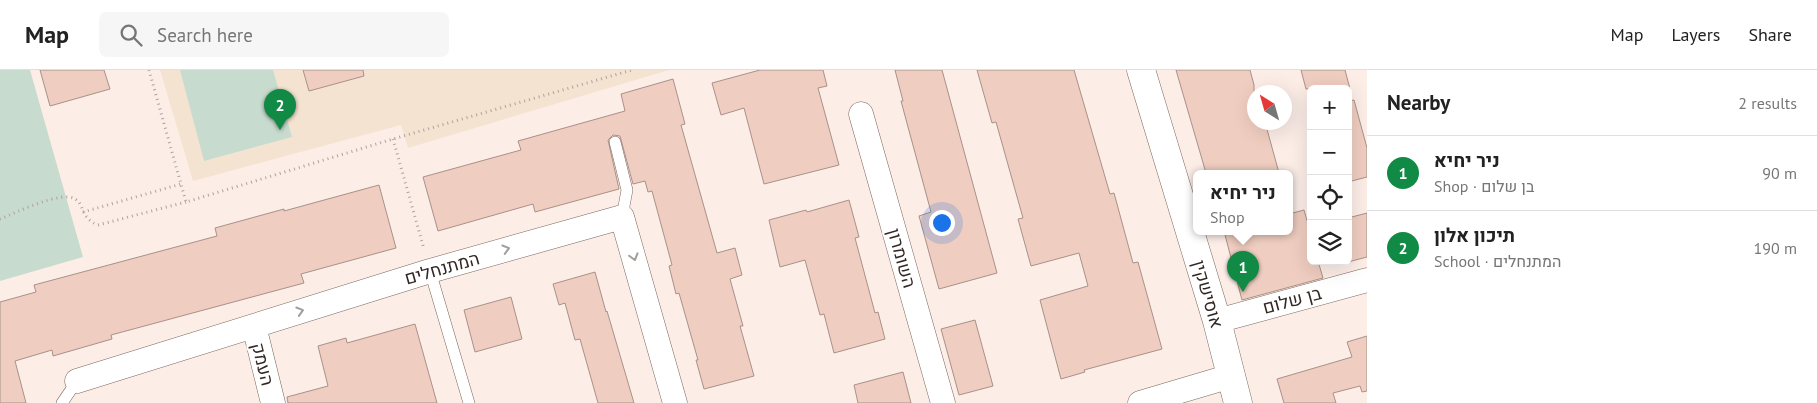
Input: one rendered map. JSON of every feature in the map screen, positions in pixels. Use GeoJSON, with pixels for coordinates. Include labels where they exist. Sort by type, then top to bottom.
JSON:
{"type":"FeatureCollection","features":[{"type":"Feature","properties":{"kind":"street","name":"אוסישקין"},"geometry":{"type":"LineString","coordinates":[[1141,70],[1217,321],[1238,403]]}},
{"type":"Feature","properties":{"kind":"street","name":"השומרון"},"geometry":{"type":"LineString","coordinates":[[861,114],[943,403]]}},
{"type":"Feature","properties":{"kind":"street","name":"המתנחלים"},"geometry":{"type":"LineString","coordinates":[[77,380],[430,270],[622,217]]}},
{"type":"Feature","properties":{"kind":"street"},"geometry":{"type":"LineString","coordinates":[[622,217],[675,403]]}},
{"type":"Feature","properties":{"kind":"street","name":"בן שלום"},"geometry":{"type":"LineString","coordinates":[[1217,321],[1367,280]]}},
{"type":"Feature","properties":{"kind":"street","name":"העמק"},"geometry":{"type":"LineString","coordinates":[[254,326],[273,403]]}},
{"type":"Feature","properties":{"kind":"street"},"geometry":{"type":"LineString","coordinates":[[1140,403],[1231,376]]}},
{"type":"Feature","properties":{"kind":"lane"},"geometry":{"type":"LineString","coordinates":[[615,142],[627,190],[622,217]]}},
{"type":"Feature","properties":{"kind":"lane"},"geometry":{"type":"LineString","coordinates":[[430,270],[469,403]]}},
{"type":"Feature","properties":{"kind":"lane"},"geometry":{"type":"LineString","coordinates":[[62,403],[77,380]]}},
{"type":"Feature","properties":{"kind":"path"},"geometry":{"type":"LineString","coordinates":[[149,70],[186,202]]}},
{"type":"Feature","properties":{"kind":"path"},"geometry":{"type":"LineString","coordinates":[[0,219],[59,197],[73,198],[78,201],[88,221],[98,225],[186,202],[393,139],[632,70]]}},
{"type":"Feature","properties":{"kind":"path"},"geometry":{"type":"LineString","coordinates":[[393,139],[430,270]]}},
{"type":"Feature","properties":{"kind":"path"},"geometry":{"type":"LineString","coordinates":[[83,212],[181,184]]}},
{"type":"Feature","properties":{"kind":"shaded area"},"geometry":{"type":"Polygon","coordinates":[[[160,70],[669,70],[408,148],[401,125],[193,181],[160,70]]]}},
{"type":"Feature","properties":{"kind":"green space"},"geometry":{"type":"Polygon","coordinates":[[[0,70],[30,70],[83,257],[0,281],[0,70]]]}},
{"type":"Feature","properties":{"kind":"green space"},"geometry":{"type":"Polygon","coordinates":[[[180,70],[273,70],[292,137],[204,161],[180,70]]]}},
{"type":"Feature","properties":{"kind":"building"},"geometry":{"type":"Polygon","coordinates":[[[40,70],[104,70],[110,89],[50,106],[40,70]]]}},
{"type":"Feature","properties":{"kind":"building"},"geometry":{"type":"Polygon","coordinates":[[[303,70],[363,70],[364,76],[309,91],[303,70]]]}},
{"type":"Feature","properties":{"kind":"building"},"geometry":{"type":"Polygon","coordinates":[[[760,70],[823,70],[827,86],[818,88],[839,165],[764,184],[744,108],[721,115],[712,83],[760,70]]]}},
{"type":"Feature","properties":{"kind":"building"},"geometry":{"type":"Polygon","coordinates":[[[895,70],[942,70],[997,273],[939,289],[919,216],[931,212],[901,101],[903,101],[895,70]]]}},
{"type":"Feature","properties":{"kind":"building"},"geometry":{"type":"Polygon","coordinates":[[[977,70],[1074,70],[1110,194],[1114,193],[1133,263],[1138,262],[1162,349],[1084,370],[1085,372],[1061,379],[1040,300],[1088,286],[1079,253],[1031,266],[1018,219],[1023,218],[996,122],[992,123],[977,70]]]}},
{"type":"Feature","properties":{"kind":"building"},"geometry":{"type":"Polygon","coordinates":[[[1176,70],[1250,70],[1254,85],[1247,85],[1247,130],[1267,130],[1278,170],[1205,170],[1176,70]]]}},
{"type":"Feature","properties":{"kind":"building"},"geometry":{"type":"Polygon","coordinates":[[[1301,70],[1345,70],[1349,85],[1307,85],[1306,89],[1301,70]]]}},
{"type":"Feature","properties":{"kind":"building"},"geometry":{"type":"Polygon","coordinates":[[[673,79],[685,124],[681,125],[717,253],[735,248],[742,275],[730,279],[743,326],[740,326],[754,376],[704,389],[696,360],[698,360],[679,293],[676,294],[669,266],[672,265],[652,191],[648,192],[645,181],[633,184],[620,136],[613,135],[608,140],[619,189],[535,212],[533,204],[438,231],[423,177],[521,150],[518,141],[625,111],[621,94],[673,79]]]}},
{"type":"Feature","properties":{"kind":"building"},"geometry":{"type":"Polygon","coordinates":[[[1352,100],[1354,100],[1367,148],[1367,177],[1352,181],[1352,130],[1352,100]]]}},
{"type":"Feature","properties":{"kind":"building"},"geometry":{"type":"Polygon","coordinates":[[[379,185],[396,248],[301,274],[304,283],[111,335],[112,339],[53,356],[52,350],[15,361],[26,403],[0,403],[0,302],[36,292],[34,285],[217,236],[215,228],[379,185]]]}},
{"type":"Feature","properties":{"kind":"building"},"geometry":{"type":"Polygon","coordinates":[[[849,200],[859,237],[855,238],[875,313],[878,312],[885,339],[834,353],[824,314],[820,315],[805,260],[780,267],[769,220],[849,200]]]}},
{"type":"Feature","properties":{"kind":"building"},"geometry":{"type":"Polygon","coordinates":[[[1304,210],[1307,220],[1307,265],[1319,265],[1323,278],[1242,300],[1225,235],[1293,235],[1293,213],[1304,210]]]}},
{"type":"Feature","properties":{"kind":"building"},"geometry":{"type":"Polygon","coordinates":[[[1367,213],[1367,257],[1352,261],[1352,220],[1352,217],[1367,213]]]}},
{"type":"Feature","properties":{"kind":"building"},"geometry":{"type":"Polygon","coordinates":[[[595,272],[634,403],[598,403],[580,339],[575,340],[565,303],[559,305],[553,284],[595,272]]]}},
{"type":"Feature","properties":{"kind":"building"},"geometry":{"type":"Polygon","coordinates":[[[511,297],[522,339],[475,352],[464,310],[511,297]]]}},
{"type":"Feature","properties":{"kind":"building"},"geometry":{"type":"Polygon","coordinates":[[[975,320],[993,386],[959,395],[941,329],[975,320]]]}},
{"type":"Feature","properties":{"kind":"building"},"geometry":{"type":"Polygon","coordinates":[[[415,324],[437,403],[288,403],[287,397],[328,386],[318,346],[346,338],[347,343],[415,324]]]}},
{"type":"Feature","properties":{"kind":"building"},"geometry":{"type":"Polygon","coordinates":[[[1367,336],[1367,391],[1362,392],[1360,386],[1333,393],[1336,403],[1284,403],[1277,379],[1352,357],[1347,342],[1367,336]]]}},
{"type":"Feature","properties":{"kind":"building"},"geometry":{"type":"Polygon","coordinates":[[[903,372],[911,403],[858,403],[854,385],[903,372]]]}},
{"type":"Feature","properties":{"kind":"place","name":"תיכון אלון"},"geometry":{"type":"Point","coordinates":[280,130]}},
{"type":"Feature","properties":{"kind":"place","name":"ניר יחיא"},"geometry":{"type":"Point","coordinates":[1243,292]}}]}
